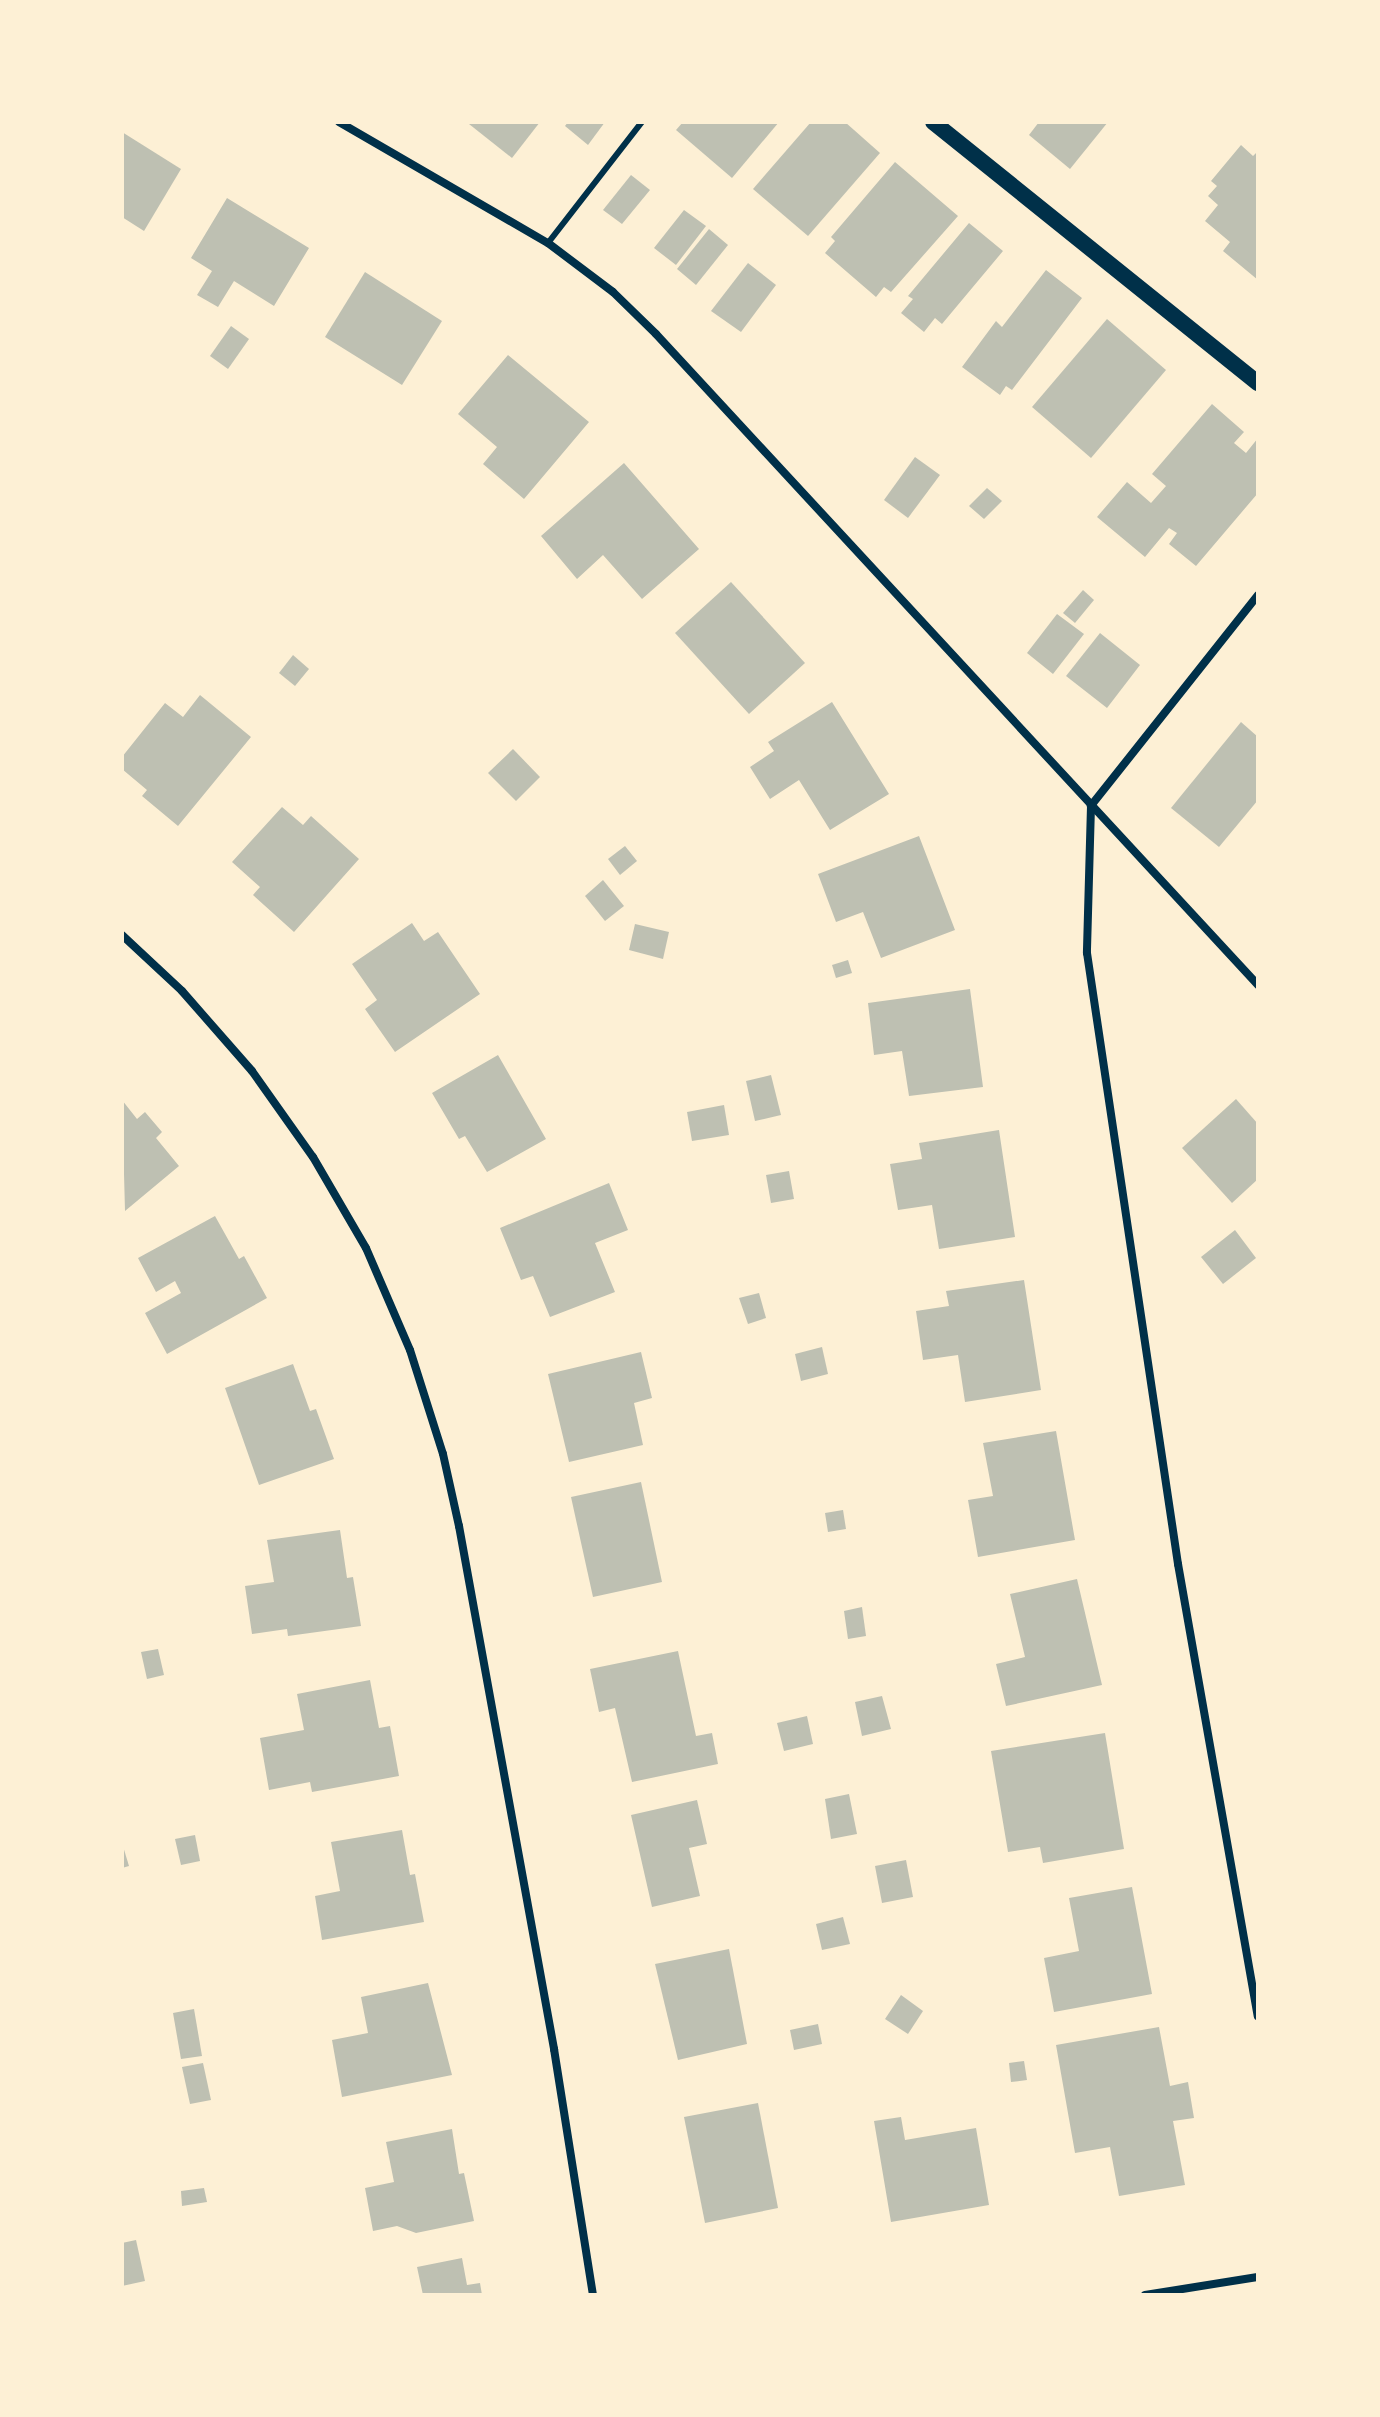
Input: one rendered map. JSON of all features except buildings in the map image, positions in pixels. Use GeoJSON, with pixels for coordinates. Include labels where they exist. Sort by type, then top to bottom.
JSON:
{"type":"FeatureCollection","features":[{"type":"Feature","properties":{"kind":"main road"},"geometry":{"type":"LineString","coordinates":[[933,122],[1258,383]]}},
{"type":"Feature","properties":{"kind":"street"},"geometry":{"type":"LineString","coordinates":[[339,122],[548,243],[613,292],[656,334],[1258,985]]}},
{"type":"Feature","properties":{"kind":"street"},"geometry":{"type":"LineString","coordinates":[[1258,595],[1091,806],[1087,953],[1178,1564],[1258,2016]]}},
{"type":"Feature","properties":{"kind":"street"},"geometry":{"type":"LineString","coordinates":[[122,935],[182,991],[252,1071],[313,1157],[366,1248],[410,1350],[443,1454],[459,1526],[554,2049],[593,2295]]}},
{"type":"Feature","properties":{"kind":"street"},"geometry":{"type":"LineString","coordinates":[[1145,2295],[1258,2277]]}},
{"type":"Feature","properties":{"kind":"lane"},"geometry":{"type":"LineString","coordinates":[[548,243],[642,122]]}}]}
